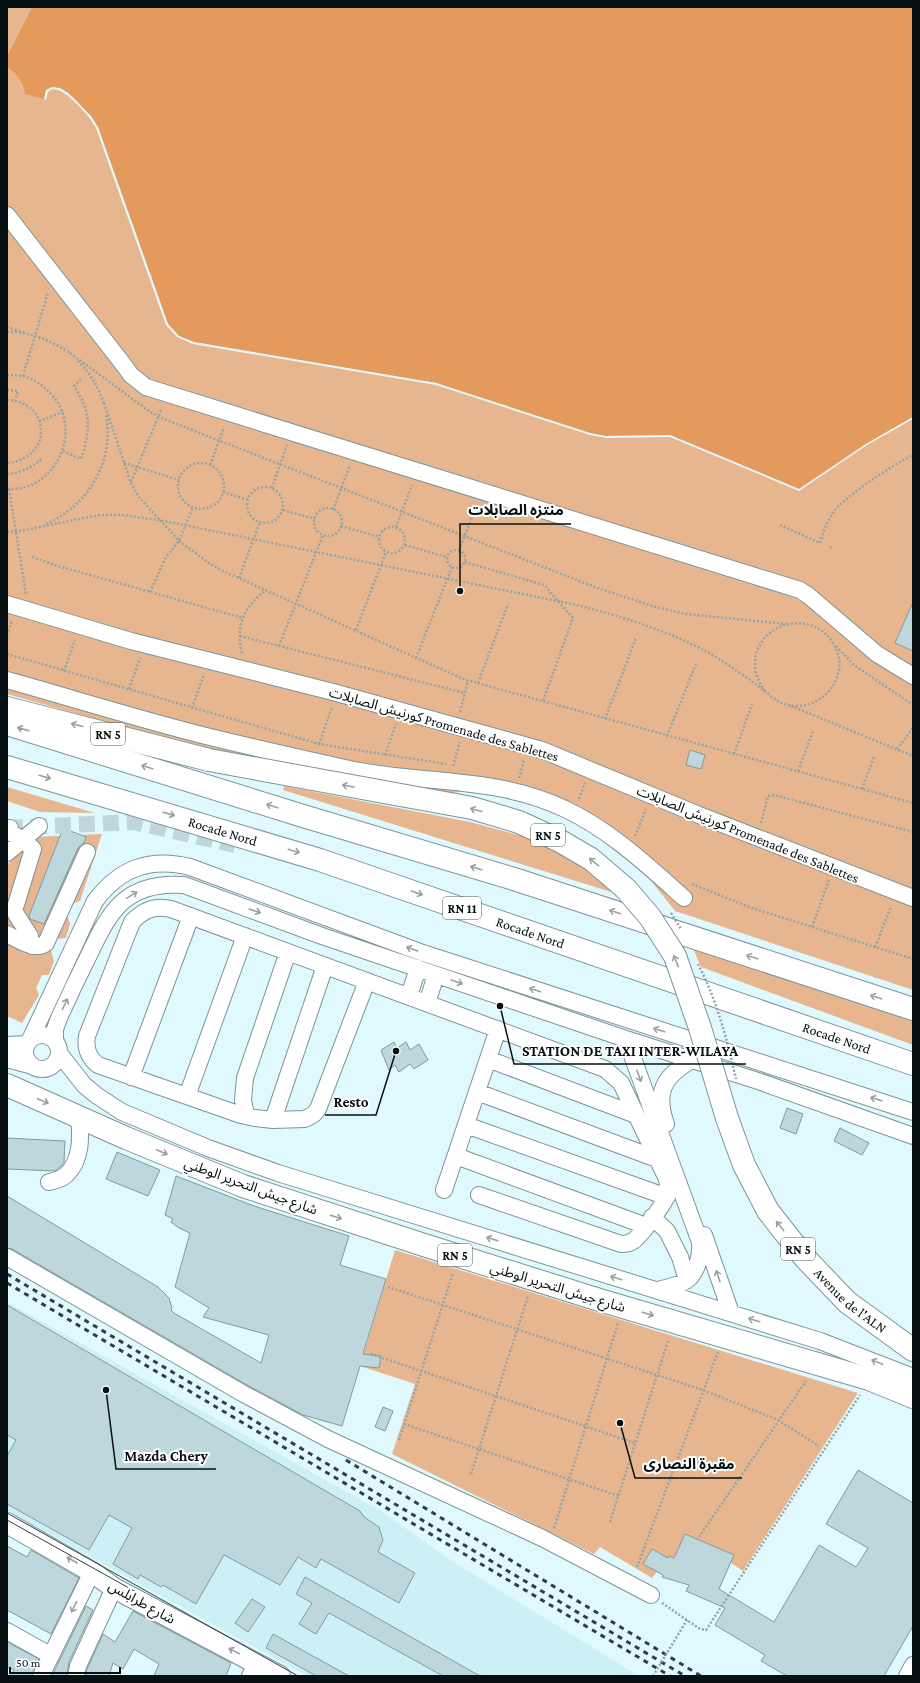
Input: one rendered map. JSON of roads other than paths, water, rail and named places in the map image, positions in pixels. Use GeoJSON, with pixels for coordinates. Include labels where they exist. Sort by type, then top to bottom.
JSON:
{"type":"FeatureCollection","features":[{"type":"Feature","properties":{"kind":"highway","name":"Avenue de l'ALN"},"geometry":{"type":"LineString","coordinates":[[7,708],[209,760],[472,808],[519,822],[560,840],[591,859],[626,889],[650,917],[675,956],[700,1028],[727,1118],[744,1165],[768,1211],[805,1258],[847,1302],[913,1350]]}},
{"type":"Feature","properties":{"kind":"highway"},"geometry":{"type":"LineString","coordinates":[[7,724],[296,814],[514,879],[913,1009]]}},
{"type":"Feature","properties":{"kind":"highway","name":"Rocade Nord"},"geometry":{"type":"LineString","coordinates":[[7,767],[320,860],[913,1064]]}},
{"type":"Feature","properties":{"kind":"highway","name":"شارع جيش التحرير الوطني"},"geometry":{"type":"LineString","coordinates":[[8,1086],[173,1157],[258,1190],[427,1246],[621,1306],[869,1379],[913,1397]]}},
{"type":"Feature","properties":{"kind":"main road","name":"شارع طرابلس"},"geometry":{"type":"LineString","coordinates":[[7,1523],[92,1572],[114,1588],[253,1669],[280,1676]]}},
{"type":"Feature","properties":{"kind":"street"},"geometry":{"type":"LineString","coordinates":[[7,215],[131,375],[146,387],[800,590],[877,654],[913,676]]}},
{"type":"Feature","properties":{"kind":"street","name":"كورنيش الصابلات Promenade des Sablettes"},"geometry":{"type":"LineString","coordinates":[[7,604],[144,644],[337,693],[401,711],[461,722],[548,752],[651,796],[913,898]]}},
{"type":"Feature","properties":{"kind":"street"},"geometry":{"type":"LineString","coordinates":[[7,680],[209,737],[346,768],[389,775],[483,784],[537,798],[564,808],[588,821],[612,837],[684,898]]}},
{"type":"Feature","properties":{"kind":"street"},"geometry":{"type":"LineString","coordinates":[[7,853],[39,826]]}},
{"type":"Feature","properties":{"kind":"street"},"geometry":{"type":"LineString","coordinates":[[9,830],[31,847],[33,853],[14,911],[30,936],[32,946]]}},
{"type":"Feature","properties":{"kind":"street"},"geometry":{"type":"LineString","coordinates":[[7,934],[32,946],[39,947],[46,944],[87,852]]}},
{"type":"Feature","properties":{"kind":"street"},"geometry":{"type":"LineString","coordinates":[[33,1066],[29,1063],[25,1054],[28,1042],[95,901],[113,881],[124,873],[143,866],[164,862],[190,867],[420,952],[913,1112]]}},
{"type":"Feature","properties":{"kind":"street"},"geometry":{"type":"LineString","coordinates":[[7,1059],[33,1066],[44,1068],[50,1067],[58,1058],[55,1029],[59,1018],[108,918],[122,902],[132,895],[151,887],[162,885],[184,885],[322,936],[690,1061],[758,1081],[913,1136]]}},
{"type":"Feature","properties":{"kind":"street"},"geometry":{"type":"LineString","coordinates":[[367,981],[314,1114],[305,1119],[273,1120],[246,1116],[98,1065],[88,1052],[86,1041],[87,1036],[132,922],[144,912],[157,907],[171,909],[409,996],[605,1069],[621,1083],[667,1179],[667,1197],[635,1240],[621,1244],[479,1195]]}},
{"type":"Feature","properties":{"kind":"street"},"geometry":{"type":"LineString","coordinates":[[131,1076],[191,916]]}},
{"type":"Feature","properties":{"kind":"street"},"geometry":{"type":"LineString","coordinates":[[187,1096],[245,936]]}},
{"type":"Feature","properties":{"kind":"street"},"geometry":{"type":"LineString","coordinates":[[246,1116],[243,1100],[245,1078],[288,952]]}},
{"type":"Feature","properties":{"kind":"street"},"geometry":{"type":"LineString","coordinates":[[273,1120],[325,966]]}},
{"type":"Feature","properties":{"kind":"street"},"geometry":{"type":"LineString","coordinates":[[409,996],[418,968]]}},
{"type":"Feature","properties":{"kind":"street"},"geometry":{"type":"LineString","coordinates":[[427,1003],[436,975]]}},
{"type":"Feature","properties":{"kind":"street"},"geometry":{"type":"LineString","coordinates":[[444,1190],[498,1029]]}},
{"type":"Feature","properties":{"kind":"street"},"geometry":{"type":"LineString","coordinates":[[7,1045],[28,1042],[34,1037],[43,1035],[48,1036],[84,1084],[109,1104],[122,1112],[208,1148],[278,1173],[820,1341],[913,1377]]}},
{"type":"Feature","properties":{"kind":"street"},"geometry":{"type":"LineString","coordinates":[[626,1039],[700,1242],[700,1256],[698,1263],[695,1270],[687,1280],[658,1290]]}},
{"type":"Feature","properties":{"kind":"street"},"geometry":{"type":"LineString","coordinates":[[488,1059],[636,1115]]}},
{"type":"Feature","properties":{"kind":"street"},"geometry":{"type":"LineString","coordinates":[[690,1061],[676,1069],[666,1082],[662,1098],[662,1114],[731,1313]]}},
{"type":"Feature","properties":{"kind":"street"},"geometry":{"type":"LineString","coordinates":[[477,1092],[657,1159]]}},
{"type":"Feature","properties":{"kind":"street"},"geometry":{"type":"LineString","coordinates":[[49,1182],[65,1176],[77,1158],[81,1135],[80,1116]]}},
{"type":"Feature","properties":{"kind":"street"},"geometry":{"type":"LineString","coordinates":[[466,1125],[667,1197]]}},
{"type":"Feature","properties":{"kind":"street"},"geometry":{"type":"LineString","coordinates":[[456,1156],[649,1222],[667,1231],[680,1257],[687,1280]]}},
{"type":"Feature","properties":{"kind":"street"},"geometry":{"type":"LineString","coordinates":[[7,1257],[242,1393],[328,1439],[542,1538],[650,1595]]}},
{"type":"Feature","properties":{"kind":"street"},"geometry":{"type":"LineString","coordinates":[[41,1676],[92,1572]]}},
{"type":"Feature","properties":{"kind":"street"},"geometry":{"type":"LineString","coordinates":[[76,1676],[78,1666],[114,1588]]}},
{"type":"Feature","properties":{"kind":"street"},"geometry":{"type":"LineString","coordinates":[[7,1631],[50,1655]]}},
{"type":"Feature","properties":{"kind":"street"},"geometry":{"type":"LineString","coordinates":[[907,1676],[913,1665]]}},
{"type":"Feature","properties":{"kind":"tunnel"},"geometry":{"type":"LineString","coordinates":[[7,828],[134,822],[235,845]]}},
{"type":"Feature","properties":{"kind":"tram line"},"geometry":{"type":"LineString","coordinates":[[7,1513],[298,1676]]}},
{"type":"Feature","properties":{"kind":"tram line"},"geometry":{"type":"LineString","coordinates":[[7,1520],[138,1593]]}},
{"type":"Feature","properties":{"kind":"railway"},"geometry":{"type":"LineString","coordinates":[[7,1274],[685,1676]]}},
{"type":"Feature","properties":{"kind":"railway"},"geometry":{"type":"LineString","coordinates":[[7,1283],[670,1676]]}},
{"type":"Feature","properties":{"kind":"railway"},"geometry":{"type":"LineString","coordinates":[[346,1460],[701,1676]]}},
{"type":"Feature","properties":{"kind":"place","name":"منتزه الصابلات"},"geometry":{"type":"Point","coordinates":[460,591]}},
{"type":"Feature","properties":{"kind":"place","name":"STATION DE TAXI INTER-WILAYA"},"geometry":{"type":"Point","coordinates":[500,1006]}},
{"type":"Feature","properties":{"kind":"place","name":"Resto"},"geometry":{"type":"Point","coordinates":[396,1051]}},
{"type":"Feature","properties":{"kind":"place","name":"Mazda Chery"},"geometry":{"type":"Point","coordinates":[106,1390]}},
{"type":"Feature","properties":{"kind":"place","name":"مقبرة النصارى"},"geometry":{"type":"Point","coordinates":[620,1423]}}]}
